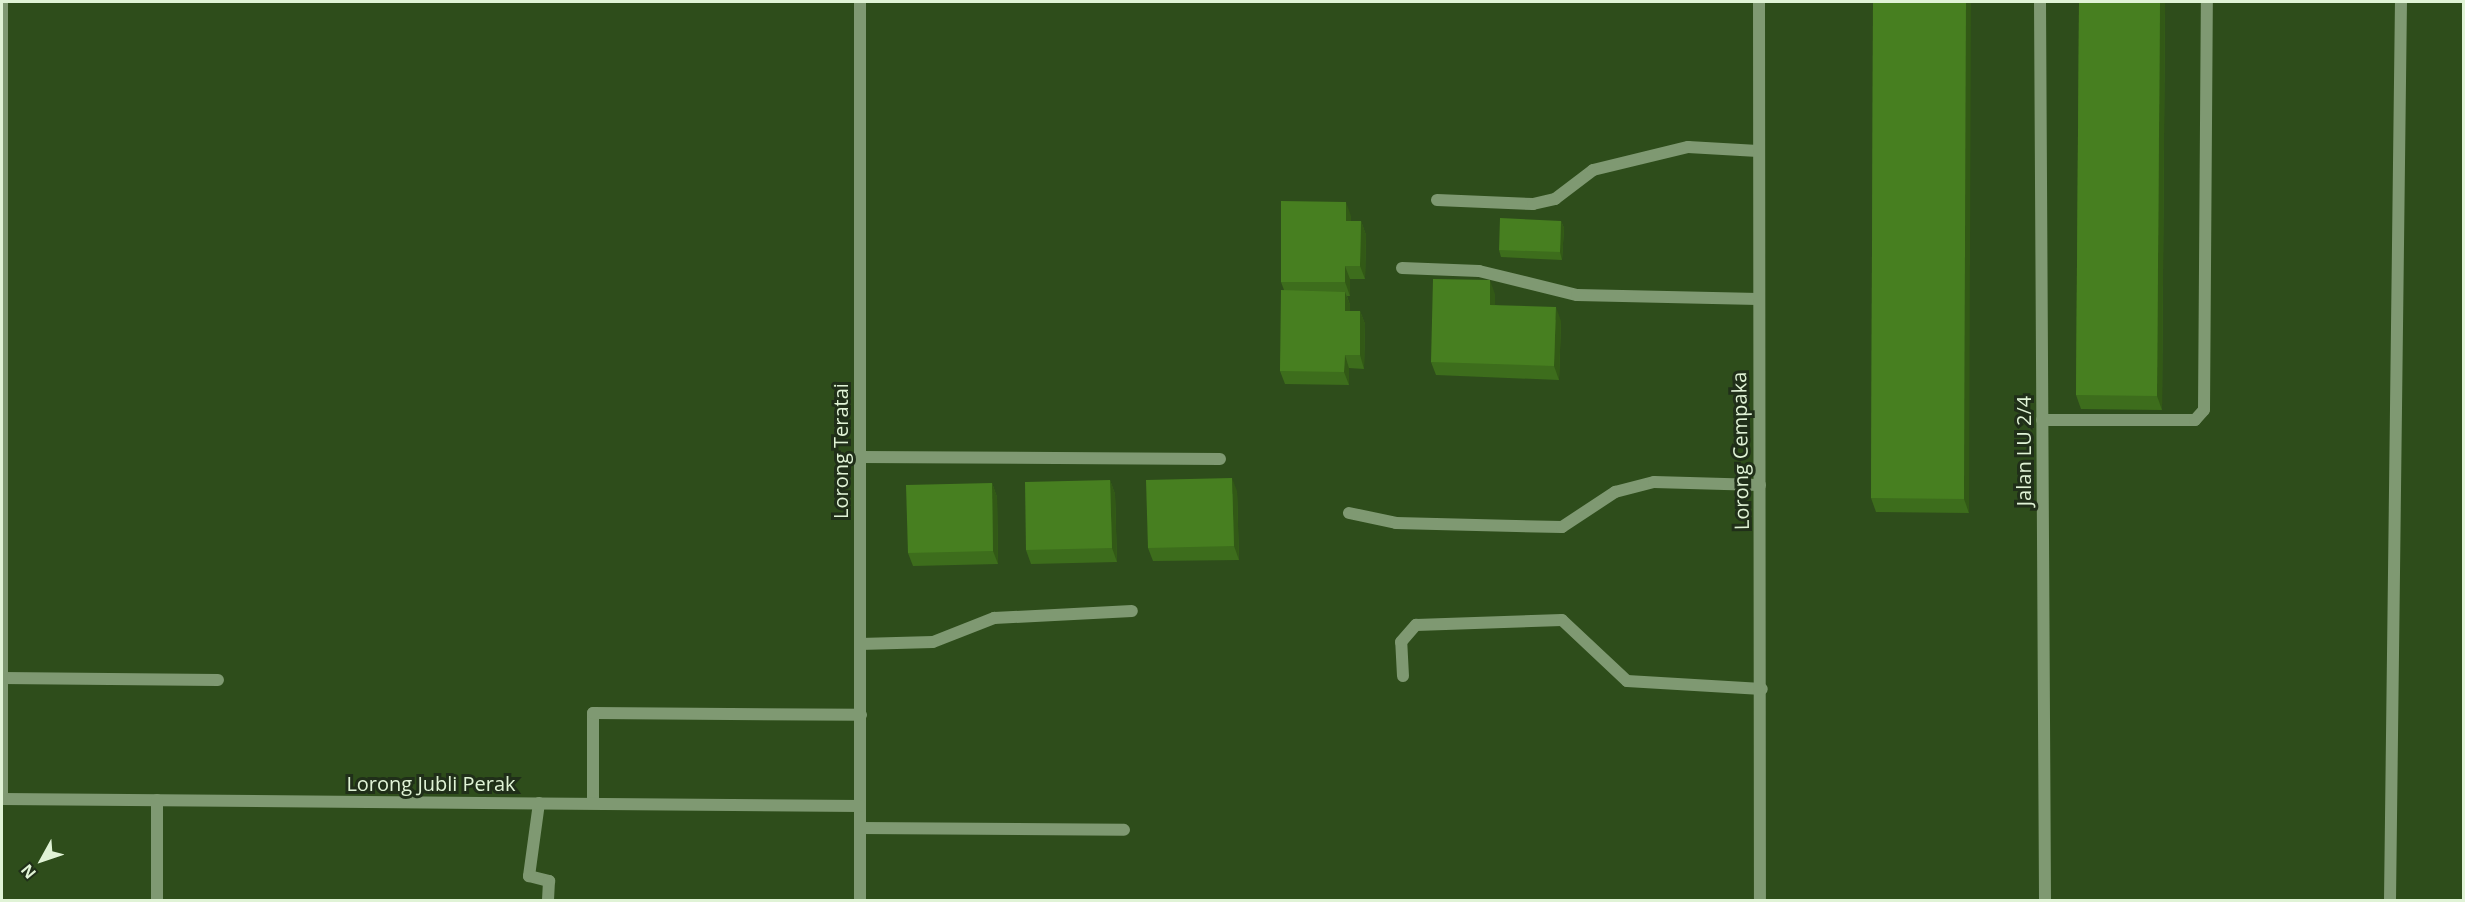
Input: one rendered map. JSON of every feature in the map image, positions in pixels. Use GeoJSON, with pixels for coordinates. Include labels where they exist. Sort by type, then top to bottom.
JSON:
{"type":"FeatureCollection","features":[{"type":"Feature","properties":{"kind":"street"},"geometry":{"type":"LineString","coordinates":[[2,2],[2,799]]}},
{"type":"Feature","properties":{"kind":"street","name":"Lorong Teratai"},"geometry":{"type":"LineString","coordinates":[[860,2],[860,900]]}},
{"type":"Feature","properties":{"kind":"street","name":"Lorong Cempaka"},"geometry":{"type":"LineString","coordinates":[[1759,2],[1758,299],[1762,689],[1760,900]]}},
{"type":"Feature","properties":{"kind":"street","name":"Jalan LU 2/4"},"geometry":{"type":"LineString","coordinates":[[2040,2],[2045,900]]}},
{"type":"Feature","properties":{"kind":"street"},"geometry":{"type":"LineString","coordinates":[[2042,420],[2195,420],[2204,410],[2207,2]]}},
{"type":"Feature","properties":{"kind":"street"},"geometry":{"type":"LineString","coordinates":[[2390,900],[2401,2]]}},
{"type":"Feature","properties":{"kind":"street"},"geometry":{"type":"LineString","coordinates":[[1437,200],[1533,204],[1555,199],[1593,170],[1688,147],[1758,151]]}},
{"type":"Feature","properties":{"kind":"street"},"geometry":{"type":"LineString","coordinates":[[1402,268],[1479,271],[1578,295],[1758,299]]}},
{"type":"Feature","properties":{"kind":"street"},"geometry":{"type":"LineString","coordinates":[[860,457],[1220,459]]}},
{"type":"Feature","properties":{"kind":"street"},"geometry":{"type":"LineString","coordinates":[[1349,513],[1396,524],[1562,528],[1615,492],[1654,482],[1760,485]]}},
{"type":"Feature","properties":{"kind":"street"},"geometry":{"type":"LineString","coordinates":[[860,644],[933,642],[994,618],[1132,611]]}},
{"type":"Feature","properties":{"kind":"street"},"geometry":{"type":"LineString","coordinates":[[1403,676],[1401,642],[1416,625],[1562,620],[1627,681],[1762,689]]}},
{"type":"Feature","properties":{"kind":"street"},"geometry":{"type":"LineString","coordinates":[[2,678],[218,680]]}},
{"type":"Feature","properties":{"kind":"street"},"geometry":{"type":"LineString","coordinates":[[593,803],[593,714],[861,715]]}},
{"type":"Feature","properties":{"kind":"street","name":"Lorong Jubli Perak"},"geometry":{"type":"LineString","coordinates":[[2,799],[860,806]]}},
{"type":"Feature","properties":{"kind":"street"},"geometry":{"type":"LineString","coordinates":[[156,900],[157,800]]}},
{"type":"Feature","properties":{"kind":"street"},"geometry":{"type":"LineString","coordinates":[[539,803],[529,876],[549,881],[548,900]]}},
{"type":"Feature","properties":{"kind":"street"},"geometry":{"type":"LineString","coordinates":[[860,828],[1124,830]]}},
{"type":"Feature","properties":{"kind":"building"},"geometry":{"type":"Polygon","coordinates":[[[1873,2],[1966,2],[1964,499],[1871,498],[1873,2]]]}},
{"type":"Feature","properties":{"kind":"building"},"geometry":{"type":"Polygon","coordinates":[[[2079,2],[2160,2],[2157,396],[2076,395],[2079,2]]]}},
{"type":"Feature","properties":{"kind":"building"},"geometry":{"type":"Polygon","coordinates":[[[1281,201],[1346,202],[1346,221],[1361,221],[1360,266],[1345,266],[1345,282],[1281,282],[1281,201]]]}},
{"type":"Feature","properties":{"kind":"building"},"geometry":{"type":"Polygon","coordinates":[[[1500,218],[1561,221],[1560,252],[1499,250],[1500,218]]]}},
{"type":"Feature","properties":{"kind":"building"},"geometry":{"type":"Polygon","coordinates":[[[1433,279],[1490,280],[1490,305],[1556,307],[1554,366],[1431,362],[1433,279]]]}},
{"type":"Feature","properties":{"kind":"building"},"geometry":{"type":"Polygon","coordinates":[[[1281,290],[1345,292],[1345,311],[1360,311],[1360,355],[1345,355],[1344,372],[1280,371],[1281,290]]]}},
{"type":"Feature","properties":{"kind":"building"},"geometry":{"type":"Polygon","coordinates":[[[1232,478],[1234,546],[1148,548],[1146,480],[1232,478]]]}},
{"type":"Feature","properties":{"kind":"building"},"geometry":{"type":"Polygon","coordinates":[[[1110,480],[1112,548],[1026,550],[1025,482],[1110,480]]]}},
{"type":"Feature","properties":{"kind":"building"},"geometry":{"type":"Polygon","coordinates":[[[992,483],[993,551],[908,553],[906,485],[992,483]]]}}]}
